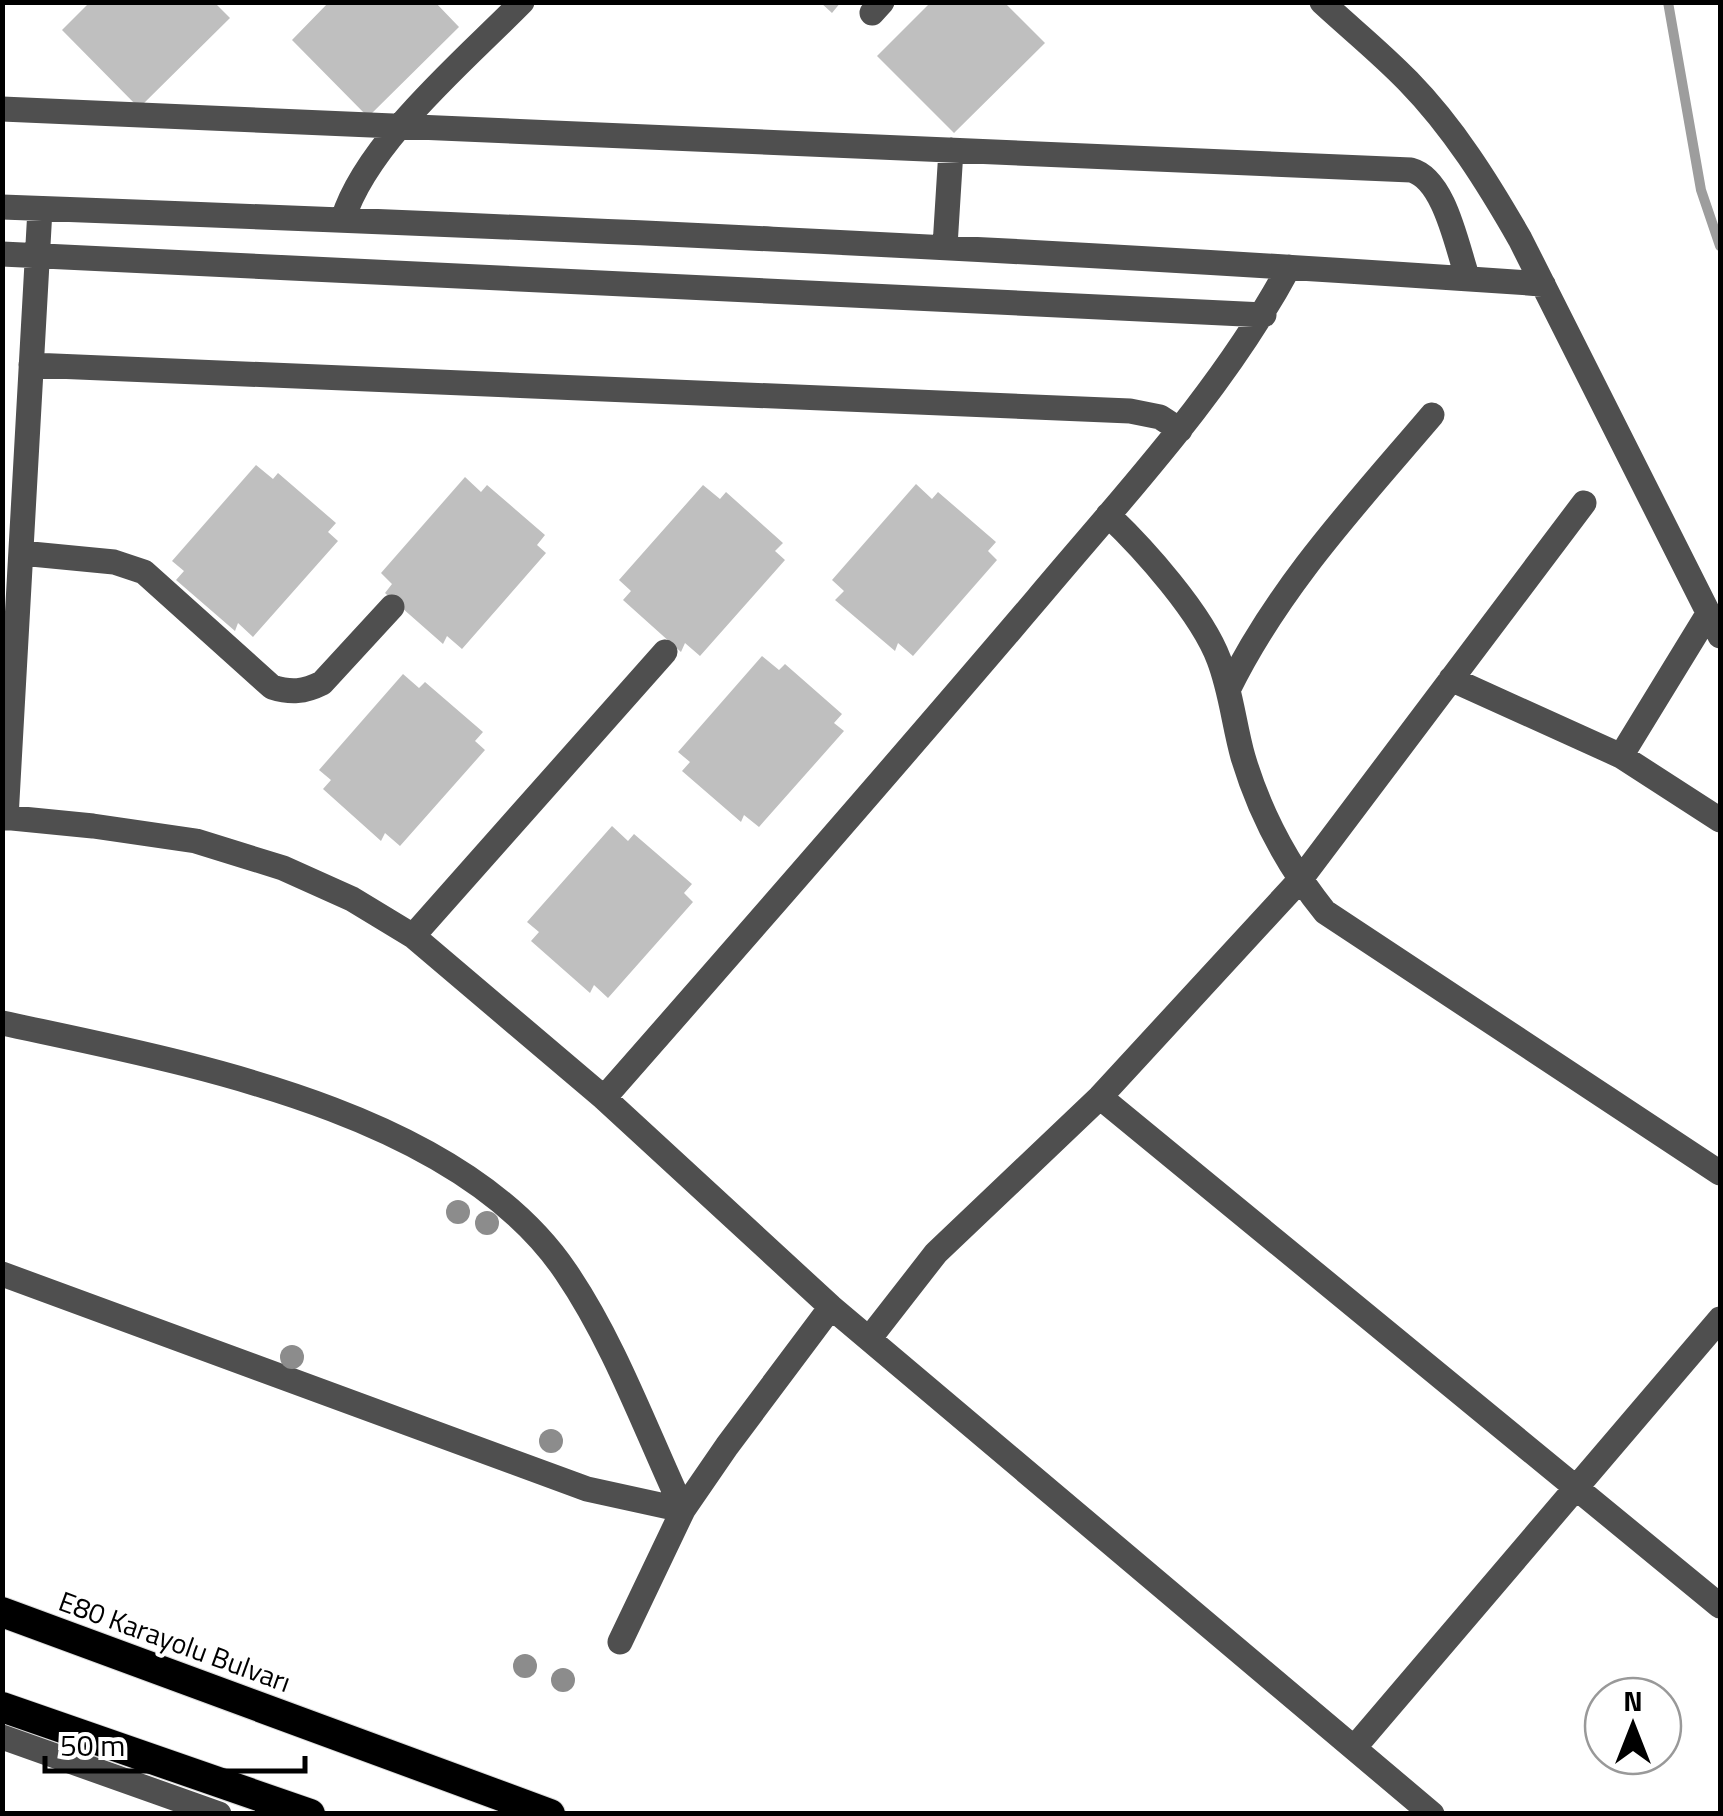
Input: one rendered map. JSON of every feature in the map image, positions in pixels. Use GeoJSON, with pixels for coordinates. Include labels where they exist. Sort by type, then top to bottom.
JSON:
{"type":"FeatureCollection","features":[{"type":"Feature","properties":{"kind":"highway","name":"E80 Karayolu Bulvarı"},"geometry":{"type":"LineString","coordinates":[[2,1612],[550,1814]]}},
{"type":"Feature","properties":{"kind":"highway"},"geometry":{"type":"LineString","coordinates":[[2,1707],[310,1814]]}},
{"type":"Feature","properties":{"kind":"street"},"geometry":{"type":"LineString","coordinates":[[343,218],[358,180],[403,126],[522,2]]}},
{"type":"Feature","properties":{"kind":"street"},"geometry":{"type":"LineString","coordinates":[[1322,2],[1408,81],[1494,194],[1714,625],[1622,756]]}},
{"type":"Feature","properties":{"kind":"street"},"geometry":{"type":"LineString","coordinates":[[2,109],[1411,170],[1426,176],[1437,190],[1468,279]]}},
{"type":"Feature","properties":{"kind":"street"},"geometry":{"type":"LineString","coordinates":[[945,246],[952,150]]}},
{"type":"Feature","properties":{"kind":"street"},"geometry":{"type":"LineString","coordinates":[[2,208],[343,218],[945,246],[1543,284]]}},
{"type":"Feature","properties":{"kind":"street"},"geometry":{"type":"LineString","coordinates":[[40,209],[4,818],[196,841],[283,868],[352,899],[413,936],[604,1098],[831,1307],[1432,1814]]}},
{"type":"Feature","properties":{"kind":"street"},"geometry":{"type":"LineString","coordinates":[[2,254],[1264,314]]}},
{"type":"Feature","properties":{"kind":"street"},"geometry":{"type":"LineString","coordinates":[[604,1098],[903,757],[1180,430],[1264,314],[1290,268]]}},
{"type":"Feature","properties":{"kind":"street"},"geometry":{"type":"LineString","coordinates":[[32,364],[1130,411],[1160,417],[1180,430]]}},
{"type":"Feature","properties":{"kind":"street"},"geometry":{"type":"LineString","coordinates":[[1228,690],[1254,638],[1293,580],[1432,415]]}},
{"type":"Feature","properties":{"kind":"street"},"geometry":{"type":"LineString","coordinates":[[869,1339],[936,1253],[1100,1097],[1300,880],[1584,503]]}},
{"type":"Feature","properties":{"kind":"street"},"geometry":{"type":"LineString","coordinates":[[1108,515],[1136,542],[1208,634],[1258,800],[1300,880],[1325,912],[1720,1173]]}},
{"type":"Feature","properties":{"kind":"street"},"geometry":{"type":"LineString","coordinates":[[21,552],[114,562],[144,572],[272,687],[283,690],[309,690],[322,683],[392,607]]}},
{"type":"Feature","properties":{"kind":"street"},"geometry":{"type":"LineString","coordinates":[[413,936],[665,652]]}},
{"type":"Feature","properties":{"kind":"street"},"geometry":{"type":"LineString","coordinates":[[1452,678],[1622,756],[1720,820]]}},
{"type":"Feature","properties":{"kind":"street"},"geometry":{"type":"LineString","coordinates":[[2,1024],[125,1050],[353,1117],[424,1148],[472,1177],[528,1225],[565,1270],[600,1331],[683,1510]]}},
{"type":"Feature","properties":{"kind":"street"},"geometry":{"type":"LineString","coordinates":[[1100,1097],[1720,1606]]}},
{"type":"Feature","properties":{"kind":"street"},"geometry":{"type":"LineString","coordinates":[[2,1274],[587,1489],[683,1510]]}},
{"type":"Feature","properties":{"kind":"street"},"geometry":{"type":"LineString","coordinates":[[620,1642],[683,1510],[831,1307]]}},
{"type":"Feature","properties":{"kind":"street"},"geometry":{"type":"LineString","coordinates":[[1354,1748],[1720,1320]]}},
{"type":"Feature","properties":{"kind":"street"},"geometry":{"type":"LineString","coordinates":[[2,1736],[219,1814]]}},
{"type":"Feature","properties":{"kind":"building"},"geometry":{"type":"Polygon","coordinates":[[[90,2],[214,2],[230,18],[139,108],[62,30],[90,2]]]}},
{"type":"Feature","properties":{"kind":"building"},"geometry":{"type":"Polygon","coordinates":[[[329,2],[435,2],[459,27],[368,117],[292,40],[329,2]]]}},
{"type":"Feature","properties":{"kind":"building"},"geometry":{"type":"Polygon","coordinates":[[[820,2],[841,2],[832,13],[820,2]]]}},
{"type":"Feature","properties":{"kind":"building"},"geometry":{"type":"Polygon","coordinates":[[[931,2],[1004,2],[1045,43],[954,133],[877,56],[931,2]]]}},
{"type":"Feature","properties":{"kind":"building"},"geometry":{"type":"Polygon","coordinates":[[[256,465],[273,479],[278,473],[336,523],[328,532],[338,541],[253,637],[238,623],[235,631],[176,580],[184,571],[172,561],[256,465]]]}},
{"type":"Feature","properties":{"kind":"building"},"geometry":{"type":"Polygon","coordinates":[[[465,477],[481,492],[487,485],[545,535],[537,545],[546,553],[462,649],[447,636],[443,644],[385,593],[392,584],[381,573],[465,477]]]}},
{"type":"Feature","properties":{"kind":"building"},"geometry":{"type":"Polygon","coordinates":[[[916,484],[932,499],[938,492],[996,542],[988,551],[997,560],[913,656],[898,643],[895,651],[835,600],[844,591],[832,580],[916,484]]]}},
{"type":"Feature","properties":{"kind":"building"},"geometry":{"type":"Polygon","coordinates":[[[703,485],[720,499],[726,492],[783,543],[775,551],[785,560],[700,656],[685,643],[681,652],[623,600],[631,591],[619,580],[703,485]]]}},
{"type":"Feature","properties":{"kind":"building"},"geometry":{"type":"Polygon","coordinates":[[[762,656],[779,670],[785,664],[842,714],[834,723],[844,731],[759,827],[744,815],[741,822],[682,771],[690,762],[678,752],[762,656]]]}},
{"type":"Feature","properties":{"kind":"building"},"geometry":{"type":"Polygon","coordinates":[[[403,674],[419,688],[425,682],[483,732],[475,741],[485,750],[400,846],[385,833],[381,841],[323,789],[331,780],[319,770],[403,674]]]}},
{"type":"Feature","properties":{"kind":"building"},"geometry":{"type":"Polygon","coordinates":[[[612,826],[628,841],[634,834],[692,884],[684,893],[693,902],[608,998],[594,985],[590,993],[531,941],[539,932],[527,922],[612,826]]]}},
{"type":"Feature","properties":{"kind":"waterway"},"geometry":{"type":"LineString","coordinates":[[1668,2],[1701,190],[1720,246]]}}]}
